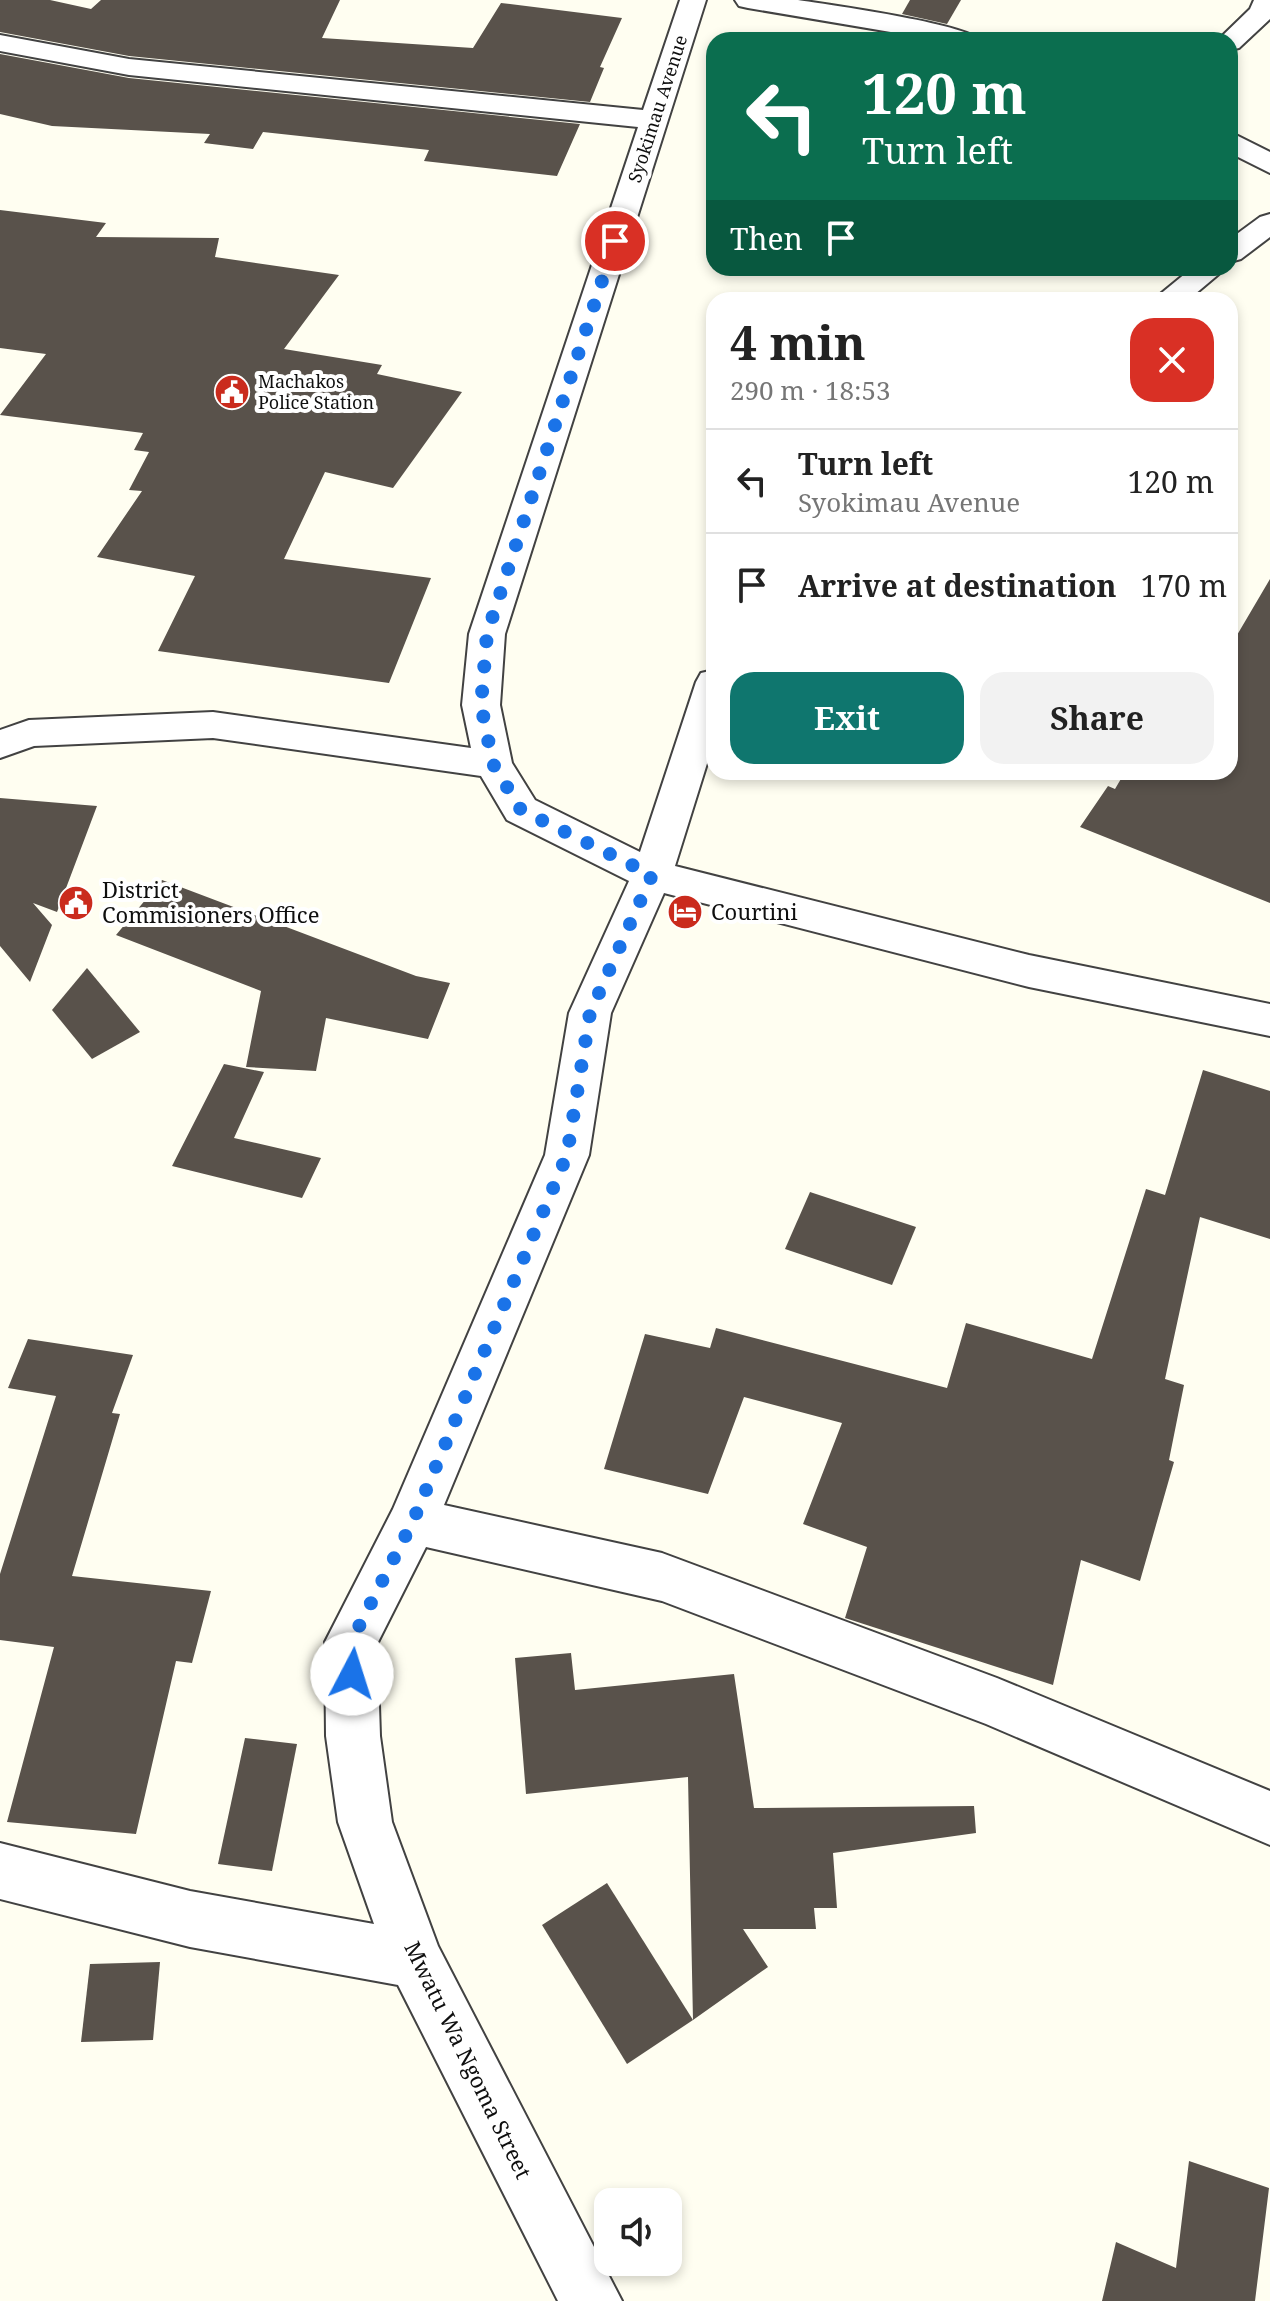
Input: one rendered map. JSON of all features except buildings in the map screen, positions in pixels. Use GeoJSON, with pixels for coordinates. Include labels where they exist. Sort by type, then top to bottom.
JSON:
{"type":"FeatureCollection","features":[{"type":"Feature","properties":{"kind":"street","name":"Syokimau Avenue"},"geometry":{"type":"LineString","coordinates":[[693,0],[487,634],[481,705],[493,764],[521,810],[652,875],[1029,971],[1270,1020]]}},
{"type":"Feature","properties":{"kind":"street"},"geometry":{"type":"LineString","coordinates":[[748,0],[938,32]]}},
{"type":"Feature","properties":{"kind":"street"},"geometry":{"type":"LineString","coordinates":[[1238,34],[1262,12],[1267,0]]}},
{"type":"Feature","properties":{"kind":"street"},"geometry":{"type":"LineString","coordinates":[[0,43],[129,67],[654,120]]}},
{"type":"Feature","properties":{"kind":"street"},"geometry":{"type":"LineString","coordinates":[[1238,146],[1270,164]]}},
{"type":"Feature","properties":{"kind":"street"},"geometry":{"type":"LineString","coordinates":[[1238,247],[1270,223]]}},
{"type":"Feature","properties":{"kind":"street"},"geometry":{"type":"LineString","coordinates":[[1179,292],[1200,276]]}},
{"type":"Feature","properties":{"kind":"street","name":"Mwatu Wa Ngoma Street"},"geometry":{"type":"LineString","coordinates":[[591,2301],[415,1960],[365,1822],[353,1736],[351,1642],[413,1521],[567,1155],[590,1013],[652,875],[706,707]]}},
{"type":"Feature","properties":{"kind":"street"},"geometry":{"type":"LineString","coordinates":[[0,745],[29,733],[213,725],[493,764]]}},
{"type":"Feature","properties":{"kind":"street"},"geometry":{"type":"LineString","coordinates":[[413,1521],[662,1577],[997,1703],[1270,1818]]}},
{"type":"Feature","properties":{"kind":"street"},"geometry":{"type":"LineString","coordinates":[[0,1871],[190,1919],[415,1960]]}},
{"type":"Feature","properties":{"kind":"place","name":"Machakos Police Station"},"geometry":{"type":"Point","coordinates":[232,392]}},
{"type":"Feature","properties":{"kind":"place","name":"District Commisioners Office"},"geometry":{"type":"Point","coordinates":[76,903]}},
{"type":"Feature","properties":{"kind":"place","name":"Courtini"},"geometry":{"type":"Point","coordinates":[685,912]}},
{"type":"Feature","properties":{"kind":"route"},"geometry":{"type":"LineString","coordinates":[[352,1674],[351,1642],[413,1521],[567,1155],[590,1013],[652,875],[521,810],[493,764],[481,705],[487,634],[615,241]]}}]}
